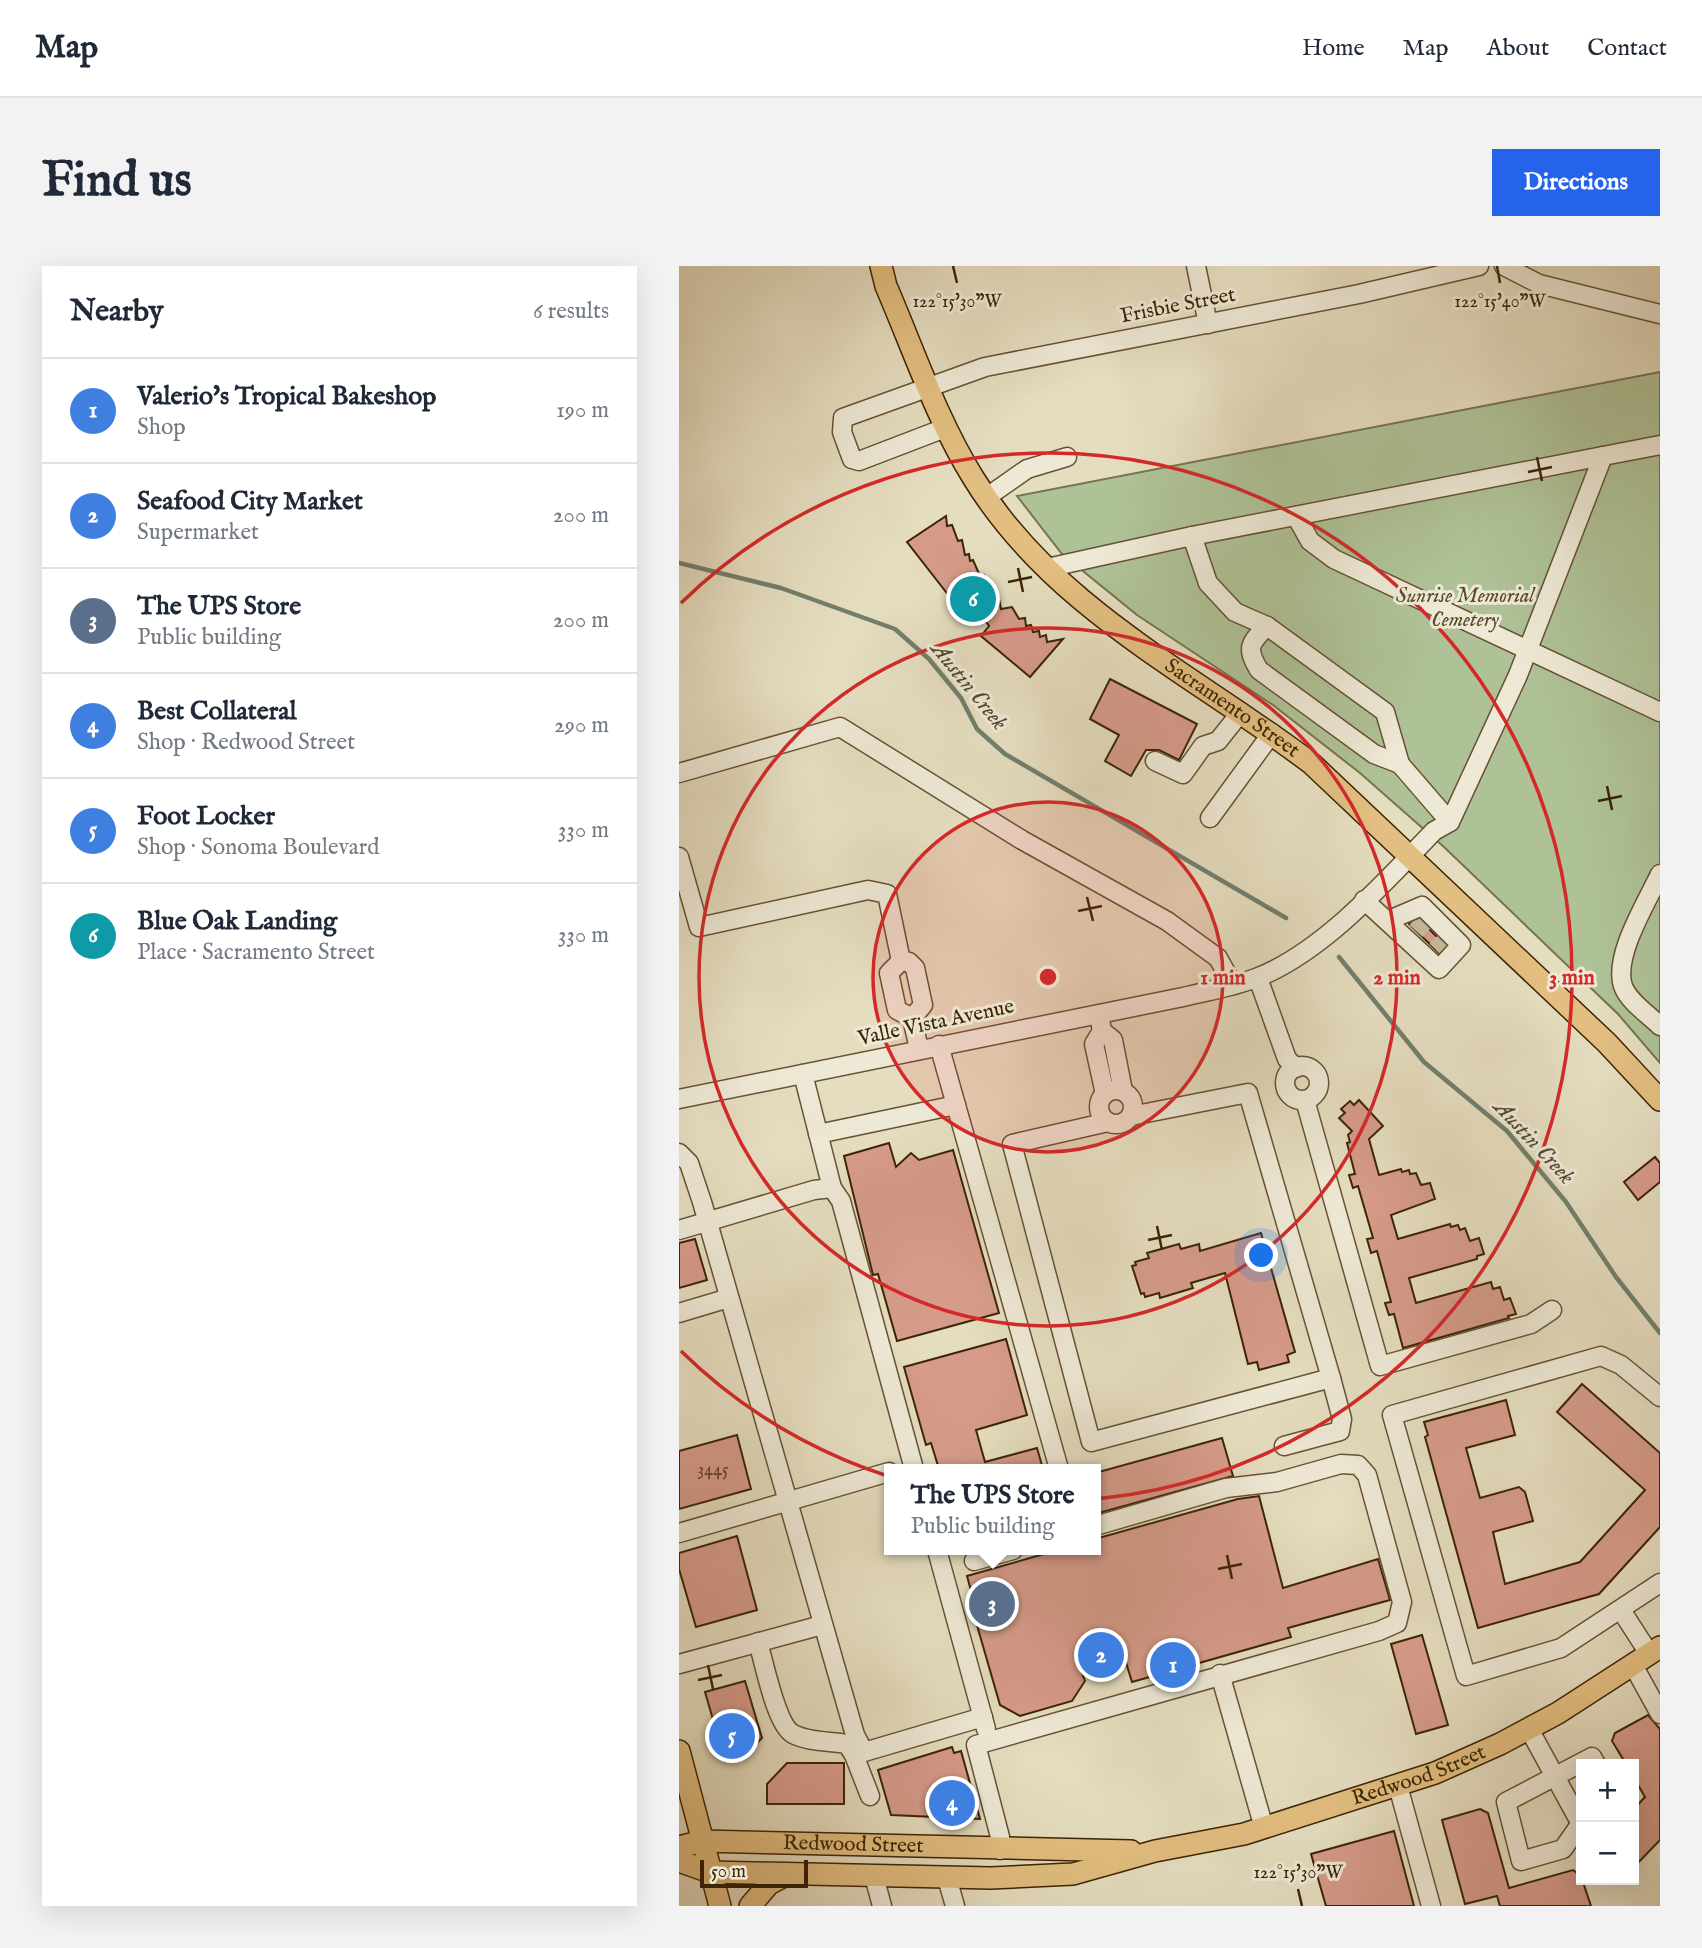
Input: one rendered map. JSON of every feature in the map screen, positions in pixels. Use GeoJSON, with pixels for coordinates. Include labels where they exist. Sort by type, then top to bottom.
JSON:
{"type":"FeatureCollection","features":[{"type":"Feature","properties":{"kind":"main road","name":"Sacramento Street"},"geometry":{"type":"LineString","coordinates":[[881,266],[945,428],[987,497],[1047,568],[1142,648],[1272,733],[1312,764],[1608,1043],[1660,1100]]}},
{"type":"Feature","properties":{"kind":"main road","name":"Redwood Street"},"geometry":{"type":"LineString","coordinates":[[679,1861],[711,1871],[789,1874],[947,1878],[1073,1874],[1155,1851],[1264,1828],[1398,1786],[1467,1759],[1529,1728],[1647,1656]]}},
{"type":"Feature","properties":{"kind":"main road"},"geometry":{"type":"LineString","coordinates":[[679,1751],[720,1906]]}},
{"type":"Feature","properties":{"kind":"main road","name":"Redwood Street"},"geometry":{"type":"LineString","coordinates":[[679,1847],[702,1841],[1000,1850],[1155,1851]]}},
{"type":"Feature","properties":{"kind":"main road"},"geometry":{"type":"LineString","coordinates":[[750,1906],[769,1884],[789,1874]]}},
{"type":"Feature","properties":{"kind":"street"},"geometry":{"type":"LineString","coordinates":[[1196,266],[1209,324]]}},
{"type":"Feature","properties":{"kind":"street","name":"Frisbie Street"},"geometry":{"type":"LineString","coordinates":[[945,428],[859,461],[852,459],[842,432],[843,418],[985,367],[1209,324],[1479,266]]}},
{"type":"Feature","properties":{"kind":"street"},"geometry":{"type":"LineString","coordinates":[[1504,266],[1539,284],[1660,314]]}},
{"type":"Feature","properties":{"kind":"street"},"geometry":{"type":"LineString","coordinates":[[1047,568],[1192,536],[1660,445]]}},
{"type":"Feature","properties":{"kind":"street"},"geometry":{"type":"LineString","coordinates":[[1192,536],[1208,583],[1235,612],[1267,626],[1385,712],[1400,764],[1450,822],[1528,650],[1603,456]]}},
{"type":"Feature","properties":{"kind":"street"},"geometry":{"type":"LineString","coordinates":[[987,497],[1027,469],[1067,457]]}},
{"type":"Feature","properties":{"kind":"street"},"geometry":{"type":"LineString","coordinates":[[1296,516],[1310,541],[1334,559],[1660,712]]}},
{"type":"Feature","properties":{"kind":"street"},"geometry":{"type":"LineString","coordinates":[[1267,626],[1252,640],[1250,654],[1259,670],[1374,754],[1400,764]]}},
{"type":"Feature","properties":{"kind":"street"},"geometry":{"type":"LineString","coordinates":[[1156,761],[1183,774],[1203,746],[1217,741],[1241,712]]}},
{"type":"Feature","properties":{"kind":"street"},"geometry":{"type":"LineString","coordinates":[[679,773],[840,727],[1022,840],[1177,927],[1218,958],[1233,985]]}},
{"type":"Feature","properties":{"kind":"street"},"geometry":{"type":"LineString","coordinates":[[1210,818],[1272,733]]}},
{"type":"Feature","properties":{"kind":"street","name":"Valle Vista Avenue"},"geometry":{"type":"LineString","coordinates":[[679,1100],[939,1045],[1100,1023],[1258,978],[1325,935],[1434,831],[1450,822]]}},
{"type":"Feature","properties":{"kind":"street"},"geometry":{"type":"LineString","coordinates":[[679,857],[699,927],[868,890],[887,894],[901,961]]}},
{"type":"Feature","properties":{"kind":"street"},"geometry":{"type":"LineString","coordinates":[[1660,874],[1631,935],[1621,967],[1624,988],[1660,1026]]}},
{"type":"Feature","properties":{"kind":"street"},"geometry":{"type":"LineString","coordinates":[[1420,926],[1448,895]]}},
{"type":"Feature","properties":{"kind":"street"},"geometry":{"type":"LineString","coordinates":[[1364,900],[1387,921],[1420,926],[1440,946]]}},
{"type":"Feature","properties":{"kind":"street"},"geometry":{"type":"LineString","coordinates":[[1387,921],[1422,906],[1420,926]]}},
{"type":"Feature","properties":{"kind":"street"},"geometry":{"type":"LineString","coordinates":[[1440,946],[1472,916]]}},
{"type":"Feature","properties":{"kind":"street"},"geometry":{"type":"LineString","coordinates":[[1420,926],[1440,946]]}},
{"type":"Feature","properties":{"kind":"street"},"geometry":{"type":"LineString","coordinates":[[901,961],[889,973],[897,1010],[912,1018],[919,1049]]}},
{"type":"Feature","properties":{"kind":"street"},"geometry":{"type":"LineString","coordinates":[[901,961],[909,962],[915,968],[923,1005],[912,1018]]}},
{"type":"Feature","properties":{"kind":"street"},"geometry":{"type":"LineString","coordinates":[[1258,978],[1287,1059],[1296,1068],[1285,1080],[1286,1090],[1293,1098],[1305,1100],[1380,1366],[1531,1324],[1552,1310]]}},
{"type":"Feature","properties":{"kind":"street"},"geometry":{"type":"LineString","coordinates":[[1100,1023],[1113,1040],[1123,1090],[1133,1102],[1131,1116]]}},
{"type":"Feature","properties":{"kind":"street"},"geometry":{"type":"LineString","coordinates":[[1100,1023],[1094,1044],[1105,1094],[1099,1109],[1108,1122]]}},
{"type":"Feature","properties":{"kind":"street"},"geometry":{"type":"LineString","coordinates":[[939,1045],[1058,1464]]}},
{"type":"Feature","properties":{"kind":"street"},"geometry":{"type":"LineString","coordinates":[[803,1074],[832,1188],[841,1201],[908,1464]]}},
{"type":"Feature","properties":{"kind":"street"},"geometry":{"type":"LineString","coordinates":[[1105,1094],[1113,1090],[1123,1090]]}},
{"type":"Feature","properties":{"kind":"street"},"geometry":{"type":"LineString","coordinates":[[1284,1446],[1340,1431],[1342,1419],[1331,1377],[1248,1093],[1131,1116],[1123,1123],[1108,1122],[1011,1144],[1091,1442],[1331,1377]]}},
{"type":"Feature","properties":{"kind":"street"},"geometry":{"type":"LineString","coordinates":[[818,1135],[956,1105]]}},
{"type":"Feature","properties":{"kind":"street"},"geometry":{"type":"LineString","coordinates":[[679,1153],[689,1163],[707,1221],[855,1735],[870,1796]]}},
{"type":"Feature","properties":{"kind":"street"},"geometry":{"type":"LineString","coordinates":[[679,1230],[814,1190],[832,1188]]}},
{"type":"Feature","properties":{"kind":"street"},"geometry":{"type":"LineString","coordinates":[[679,1312],[729,1298]]}},
{"type":"Feature","properties":{"kind":"street"},"geometry":{"type":"LineString","coordinates":[[1660,1397],[1621,1365],[1601,1356],[1392,1415],[1466,1676],[1561,1648],[1660,1583]]}},
{"type":"Feature","properties":{"kind":"street"},"geometry":{"type":"LineString","coordinates":[[1000,1850],[1000,1837],[976,1745],[1379,1631],[1397,1623],[1402,1602],[1363,1468],[1354,1464],[1341,1464],[1277,1482],[1226,1488],[1101,1524]]}},
{"type":"Feature","properties":{"kind":"street"},"geometry":{"type":"LineString","coordinates":[[679,1533],[884,1473]]}},
{"type":"Feature","properties":{"kind":"street"},"geometry":{"type":"LineString","coordinates":[[938,1555],[989,1741]]}},
{"type":"Feature","properties":{"kind":"street"},"geometry":{"type":"LineString","coordinates":[[974,1561],[995,1555]]}},
{"type":"Feature","properties":{"kind":"street"},"geometry":{"type":"LineString","coordinates":[[1621,1610],[1647,1656],[1660,1714]]}},
{"type":"Feature","properties":{"kind":"street"},"geometry":{"type":"LineString","coordinates":[[679,1664],[822,1625]]}},
{"type":"Feature","properties":{"kind":"street"},"geometry":{"type":"LineString","coordinates":[[758,1642],[781,1719],[789,1731],[800,1736],[847,1744],[859,1753]]}},
{"type":"Feature","properties":{"kind":"street"},"geometry":{"type":"LineString","coordinates":[[1220,1675],[1264,1828]]}},
{"type":"Feature","properties":{"kind":"street"},"geometry":{"type":"LineString","coordinates":[[859,1753],[983,1717]]}},
{"type":"Feature","properties":{"kind":"street"},"geometry":{"type":"LineString","coordinates":[[1529,1728],[1580,1822]]}},
{"type":"Feature","properties":{"kind":"street"},"geometry":{"type":"LineString","coordinates":[[1576,1765],[1506,1802],[1521,1861],[1563,1849],[1576,1831]]}},
{"type":"Feature","properties":{"kind":"street"},"geometry":{"type":"LineString","coordinates":[[1398,1786],[1431,1906]]}},
{"type":"Feature","properties":{"kind":"street"},"geometry":{"type":"LineString","coordinates":[[874,1876],[882,1906]]}},
{"type":"Feature","properties":{"kind":"street"},"geometry":{"type":"LineString","coordinates":[[947,1878],[952,1905]]}},
{"type":"Feature","properties":{"kind":"green space","name":"Sunrise Memorial Cemetery"},"geometry":{"type":"Polygon","coordinates":[[[1660,372],[1660,1063],[1618,1014],[1444,847],[1360,773],[1273,705],[1137,615],[1062,554],[1017,496],[1660,372]]]}},
{"type":"Feature","properties":{"kind":"building"},"geometry":{"type":"Polygon","coordinates":[[[946,516],[947,526],[952,525],[958,541],[962,540],[965,555],[969,554],[970,561],[973,560],[980,576],[984,575],[991,590],[997,589],[1001,609],[1012,607],[1019,619],[1025,618],[1026,626],[1031,625],[1033,632],[1039,631],[1040,637],[1046,635],[1047,642],[1063,639],[1030,677],[981,636],[989,626],[973,601],[960,610],[907,542],[946,516]]]}},
{"type":"Feature","properties":{"kind":"building"},"geometry":{"type":"Polygon","coordinates":[[[1110,679],[1197,724],[1179,760],[1159,750],[1146,750],[1131,776],[1105,761],[1119,735],[1090,719],[1110,679]]]}},
{"type":"Feature","properties":{"kind":"building"},"geometry":{"type":"Polygon","coordinates":[[[1419,919],[1445,945],[1439,953],[1409,924],[1419,919]]]}},
{"type":"Feature","properties":{"kind":"building"},"geometry":{"type":"Polygon","coordinates":[[[1359,1100],[1383,1126],[1369,1139],[1379,1175],[1401,1169],[1402,1172],[1409,1170],[1410,1174],[1416,1173],[1421,1185],[1430,1183],[1435,1199],[1391,1215],[1398,1239],[1450,1224],[1451,1227],[1458,1225],[1460,1230],[1465,1228],[1470,1241],[1479,1238],[1484,1254],[1477,1256],[1477,1259],[1409,1278],[1416,1303],[1491,1282],[1493,1289],[1500,1287],[1504,1300],[1510,1298],[1516,1314],[1403,1348],[1394,1314],[1389,1315],[1385,1303],[1391,1302],[1377,1251],[1371,1253],[1367,1239],[1373,1238],[1358,1186],[1353,1188],[1349,1175],[1355,1174],[1347,1143],[1350,1142],[1348,1135],[1352,1131],[1339,1118],[1345,1113],[1341,1109],[1350,1101],[1354,1105],[1359,1100]]]}},
{"type":"Feature","properties":{"kind":"building"},"geometry":{"type":"Polygon","coordinates":[[[889,1143],[896,1167],[911,1153],[919,1160],[953,1150],[999,1313],[897,1341],[878,1274],[873,1275],[844,1156],[889,1143]]]}},
{"type":"Feature","properties":{"kind":"building"},"geometry":{"type":"Polygon","coordinates":[[[1655,1157],[1660,1163],[1660,1182],[1638,1200],[1624,1182],[1655,1157]]]}},
{"type":"Feature","properties":{"kind":"building"},"geometry":{"type":"Polygon","coordinates":[[[1261,1233],[1295,1352],[1287,1355],[1289,1362],[1259,1370],[1257,1362],[1248,1364],[1225,1273],[1191,1283],[1193,1288],[1160,1298],[1159,1293],[1145,1297],[1144,1293],[1141,1294],[1132,1266],[1136,1265],[1135,1262],[1149,1258],[1147,1253],[1179,1244],[1181,1249],[1199,1244],[1200,1251],[1261,1233]]]}},
{"type":"Feature","properties":{"kind":"building"},"geometry":{"type":"Polygon","coordinates":[[[695,1239],[707,1280],[679,1288],[679,1243],[695,1239]]]}},
{"type":"Feature","properties":{"kind":"building"},"geometry":{"type":"Polygon","coordinates":[[[1006,1339],[1027,1415],[976,1430],[985,1462],[1037,1448],[1042,1464],[937,1464],[931,1443],[926,1445],[904,1367],[1006,1339]]]}},
{"type":"Feature","properties":{"kind":"building"},"geometry":{"type":"Polygon","coordinates":[[[1582,1384],[1660,1453],[1660,1527],[1599,1594],[1478,1628],[1425,1437],[1428,1435],[1424,1422],[1506,1400],[1515,1435],[1466,1448],[1480,1498],[1519,1487],[1525,1492],[1533,1521],[1493,1532],[1505,1584],[1580,1562],[1645,1490],[1557,1412],[1582,1384]]]}},
{"type":"Feature","properties":{"kind":"building"},"geometry":{"type":"Polygon","coordinates":[[[737,1435],[751,1489],[679,1509],[679,1451],[737,1435]]]}},
{"type":"Feature","properties":{"kind":"building"},"geometry":{"type":"Polygon","coordinates":[[[1222,1438],[1233,1476],[1101,1512],[1101,1471],[1222,1438]]]}},
{"type":"Feature","properties":{"kind":"building"},"geometry":{"type":"Polygon","coordinates":[[[1259,1496],[1283,1588],[1378,1559],[1390,1600],[1288,1628],[1291,1637],[1132,1682],[1124,1656],[1080,1668],[1085,1681],[1072,1701],[1020,1716],[1000,1705],[974,1615],[977,1613],[967,1576],[1040,1555],[1101,1555],[1101,1537],[1238,1499],[1259,1496]]]}},
{"type":"Feature","properties":{"kind":"building"},"geometry":{"type":"Polygon","coordinates":[[[737,1536],[757,1610],[696,1627],[679,1569],[679,1553],[737,1536]]]}},
{"type":"Feature","properties":{"kind":"building"},"geometry":{"type":"Polygon","coordinates":[[[1422,1635],[1448,1725],[1416,1734],[1391,1644],[1422,1635]]]}},
{"type":"Feature","properties":{"kind":"building"},"geometry":{"type":"Polygon","coordinates":[[[745,1681],[762,1738],[745,1755],[725,1761],[705,1692],[745,1681]]]}},
{"type":"Feature","properties":{"kind":"building"},"geometry":{"type":"Polygon","coordinates":[[[1648,1715],[1660,1729],[1660,1840],[1639,1862],[1639,1804],[1645,1797],[1639,1787],[1639,1759],[1623,1759],[1612,1741],[1615,1733],[1648,1715]]]}},
{"type":"Feature","properties":{"kind":"building"},"geometry":{"type":"Polygon","coordinates":[[[952,1747],[954,1753],[961,1751],[980,1819],[891,1815],[878,1770],[952,1747]]]}},
{"type":"Feature","properties":{"kind":"building"},"geometry":{"type":"Polygon","coordinates":[[[787,1763],[844,1763],[844,1804],[767,1804],[767,1784],[787,1763]]]}},
{"type":"Feature","properties":{"kind":"building"},"geometry":{"type":"Polygon","coordinates":[[[1480,1809],[1488,1813],[1509,1888],[1573,1870],[1576,1872],[1576,1885],[1584,1885],[1591,1906],[1500,1906],[1497,1896],[1465,1904],[1442,1820],[1480,1809]]]}},
{"type":"Feature","properties":{"kind":"building"},"geometry":{"type":"Polygon","coordinates":[[[1394,1831],[1414,1906],[1326,1906],[1311,1854],[1394,1831]]]}},
{"type":"Feature","properties":{"kind":"waterway","name":"Austin Creek"},"geometry":{"type":"LineString","coordinates":[[679,563],[781,588],[895,629],[929,659],[961,698],[977,729],[1005,754],[1286,918]]}},
{"type":"Feature","properties":{"kind":"waterway","name":"Austin Creek"},"geometry":{"type":"LineString","coordinates":[[1339,957],[1424,1062],[1507,1131],[1566,1202],[1616,1277],[1660,1333]]}},
{"type":"Feature","properties":{"kind":"tunnel"},"geometry":{"type":"LineString","coordinates":[[1416,931],[1426,920]]}},
{"type":"Feature","properties":{"kind":"tunnel"},"geometry":{"type":"LineString","coordinates":[[1436,950],[1447,939]]}},
{"type":"Feature","properties":{"kind":"place","name":"Blue Oak Landing"},"geometry":{"type":"Point","coordinates":[973,599]}},
{"type":"Feature","properties":{"kind":"place","name":"The UPS Store"},"geometry":{"type":"Point","coordinates":[992,1604]}},
{"type":"Feature","properties":{"kind":"place","name":"Seafood City Market"},"geometry":{"type":"Point","coordinates":[1101,1655]}},
{"type":"Feature","properties":{"kind":"place","name":"Valerio's Tropical Bakeshop"},"geometry":{"type":"Point","coordinates":[1173,1665]}},
{"type":"Feature","properties":{"kind":"place","name":"Foot Locker"},"geometry":{"type":"Point","coordinates":[732,1736]}},
{"type":"Feature","properties":{"kind":"place","name":"Best Collateral"},"geometry":{"type":"Point","coordinates":[952,1803]}}]}
